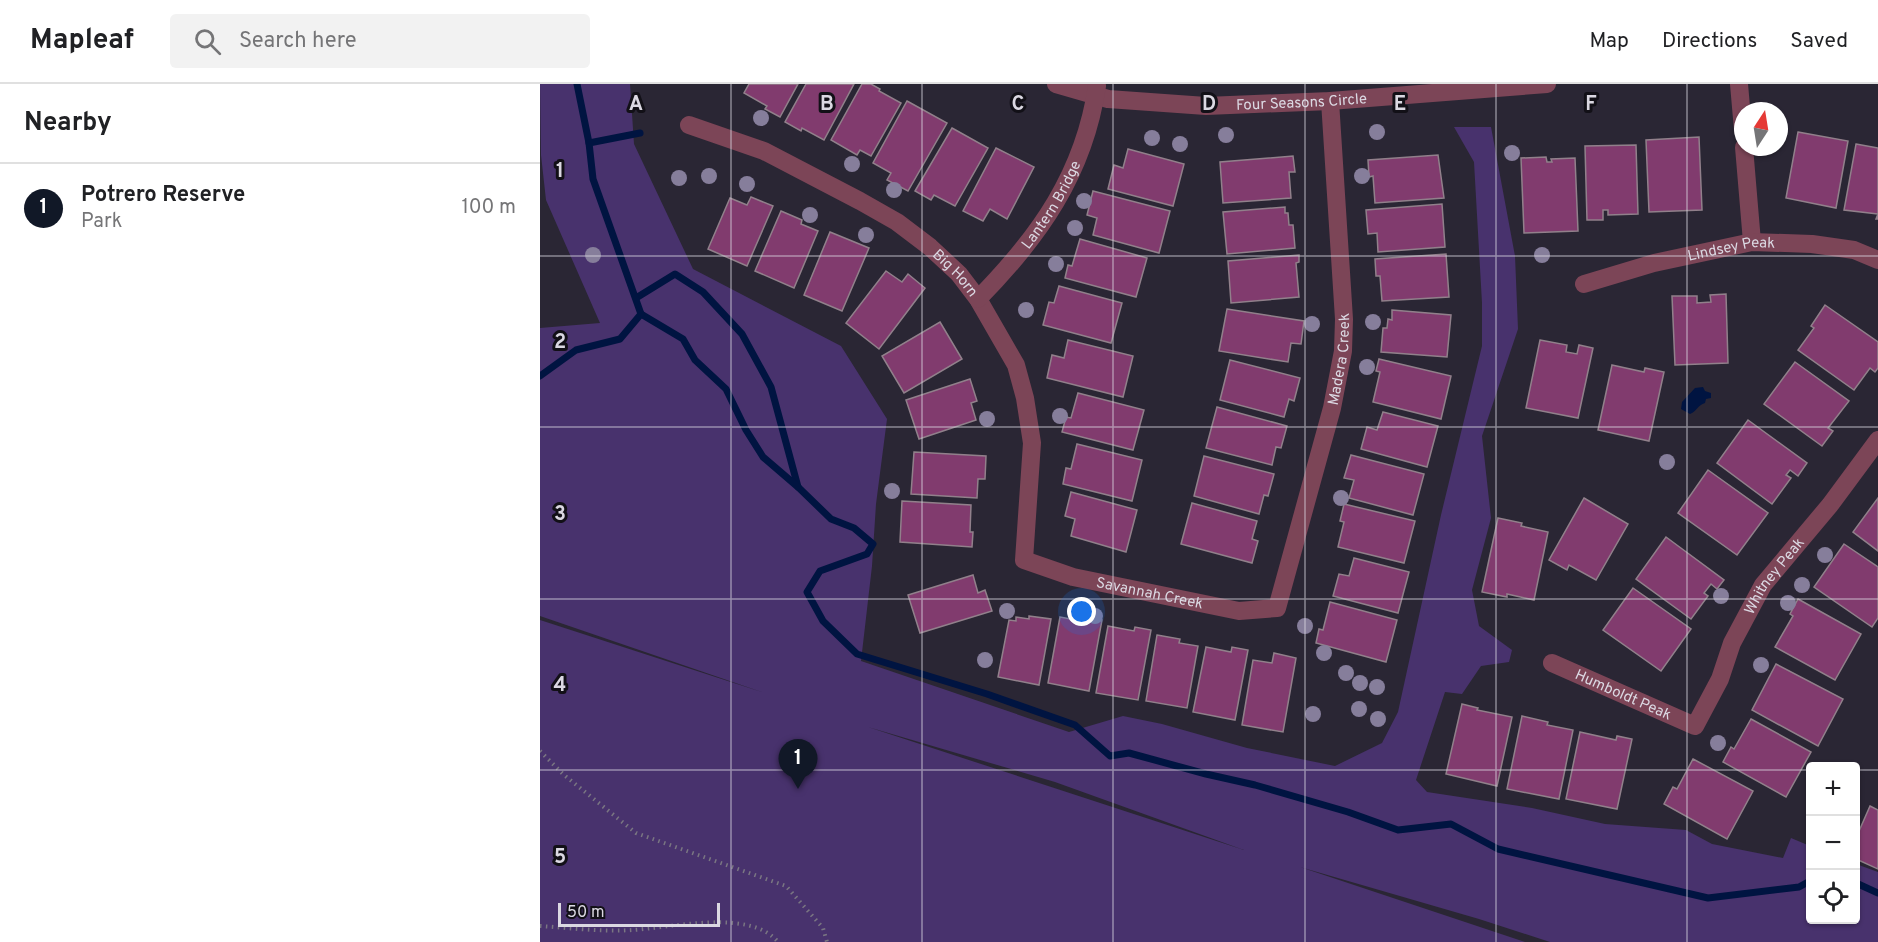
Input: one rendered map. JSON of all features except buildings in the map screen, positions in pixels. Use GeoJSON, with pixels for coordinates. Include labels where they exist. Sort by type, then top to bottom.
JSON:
{"type":"FeatureCollection","features":[{"type":"Feature","properties":{"kind":"street","name":"Four Seasons Circle"},"geometry":{"type":"LineString","coordinates":[[1056,84],[1096,90],[1108,99],[1206,106],[1330,102],[1547,84]]}},
{"type":"Feature","properties":{"kind":"street"},"geometry":{"type":"LineString","coordinates":[[1739,84],[1741,102]]}},
{"type":"Feature","properties":{"kind":"street","name":"Lantern Bridge"},"geometry":{"type":"LineString","coordinates":[[978,298],[1012,265],[1052,210],[1071,176],[1096,90]]}},
{"type":"Feature","properties":{"kind":"street","name":"Madera Creek"},"geometry":{"type":"LineString","coordinates":[[1277,608],[1332,408],[1343,351],[1344,319],[1330,102]]}},
{"type":"Feature","properties":{"kind":"street","name":"Big Horn"},"geometry":{"type":"LineString","coordinates":[[689,125],[764,152],[897,222],[930,247],[959,274],[978,298],[1016,365],[1025,398],[1032,443],[1024,560]]}},
{"type":"Feature","properties":{"kind":"street"},"geometry":{"type":"LineString","coordinates":[[1745,156],[1752,242]]}},
{"type":"Feature","properties":{"kind":"street","name":"Lindsey Peak"},"geometry":{"type":"LineString","coordinates":[[1584,284],[1654,263],[1752,242],[1812,244],[1854,250],[1878,260]]}},
{"type":"Feature","properties":{"kind":"street","name":"Whitney Peak"},"geometry":{"type":"LineString","coordinates":[[1695,726],[1720,679],[1732,643],[1763,585],[1830,505],[1878,440]]}},
{"type":"Feature","properties":{"kind":"street","name":"Savannah Creek"},"geometry":{"type":"LineString","coordinates":[[1024,560],[1073,577],[1239,611],[1277,608]]}},
{"type":"Feature","properties":{"kind":"street","name":"Humboldt Peak"},"geometry":{"type":"LineString","coordinates":[[1552,663],[1695,726]]}},
{"type":"Feature","properties":{"kind":"path"},"geometry":{"type":"LineString","coordinates":[[540,751],[564,775],[636,832],[786,886],[823,928],[827,942]]}},
{"type":"Feature","properties":{"kind":"path"},"geometry":{"type":"LineString","coordinates":[[540,926],[630,931],[699,922],[741,923],[772,934],[778,942]]}},
{"type":"Feature","properties":{"kind":"shaded area"},"geometry":{"type":"Polygon","coordinates":[[[540,84],[630,84],[634,144],[693,269],[841,346],[887,419],[876,504],[872,566],[861,661],[1069,732],[1123,716],[1162,724],[1247,748],[1335,766],[1382,743],[1398,712],[1441,515],[1482,346],[1482,303],[1474,162],[1454,127],[1491,127],[1515,256],[1518,329],[1482,436],[1491,518],[1472,590],[1479,626],[1512,650],[1509,662],[1481,666],[1462,694],[1445,692],[1416,780],[1427,792],[1532,808],[1605,824],[1686,830],[1712,844],[1783,858],[1791,838],[1806,844],[1806,924],[1860,924],[1860,865],[1878,872],[1878,942],[1550,942],[1300,867],[1525,942],[540,942],[540,620],[765,693],[540,616],[540,328],[600,323],[546,200],[541,155],[540,84]],[[868,727],[1244,850],[1055,782],[868,727]]]}},
{"type":"Feature","properties":{"kind":"water"},"geometry":{"type":"Polygon","coordinates":[[[1703,387],[1705,391],[1711,393],[1711,398],[1706,399],[1705,403],[1690,414],[1681,409],[1682,402],[1695,388],[1703,387]]]}},
{"type":"Feature","properties":{"kind":"waterway"},"geometry":{"type":"LineString","coordinates":[[577,84],[589,143]]}},
{"type":"Feature","properties":{"kind":"waterway"},"geometry":{"type":"LineString","coordinates":[[540,376],[576,350],[620,339],[641,314],[593,179],[589,143],[640,133]]}},
{"type":"Feature","properties":{"kind":"waterway"},"geometry":{"type":"LineString","coordinates":[[636,298],[675,274],[703,292],[742,334],[771,387],[798,487],[831,519],[854,528],[873,544],[867,554],[820,571],[807,592],[823,621],[857,654],[987,694],[1075,725],[1110,756],[1129,753],[1255,785],[1348,812],[1398,830],[1451,824],[1498,849],[1708,898],[1799,887],[1806,883]]}},
{"type":"Feature","properties":{"kind":"waterway"},"geometry":{"type":"LineString","coordinates":[[641,314],[683,339],[695,360],[726,389],[746,430],[763,457],[798,487]]}},
{"type":"Feature","properties":{"kind":"waterway"},"geometry":{"type":"LineString","coordinates":[[1860,885],[1878,893]]}},
{"type":"Feature","properties":{"kind":"place","name":"Potrero Reserve"},"geometry":{"type":"Point","coordinates":[798,789]}}]}
